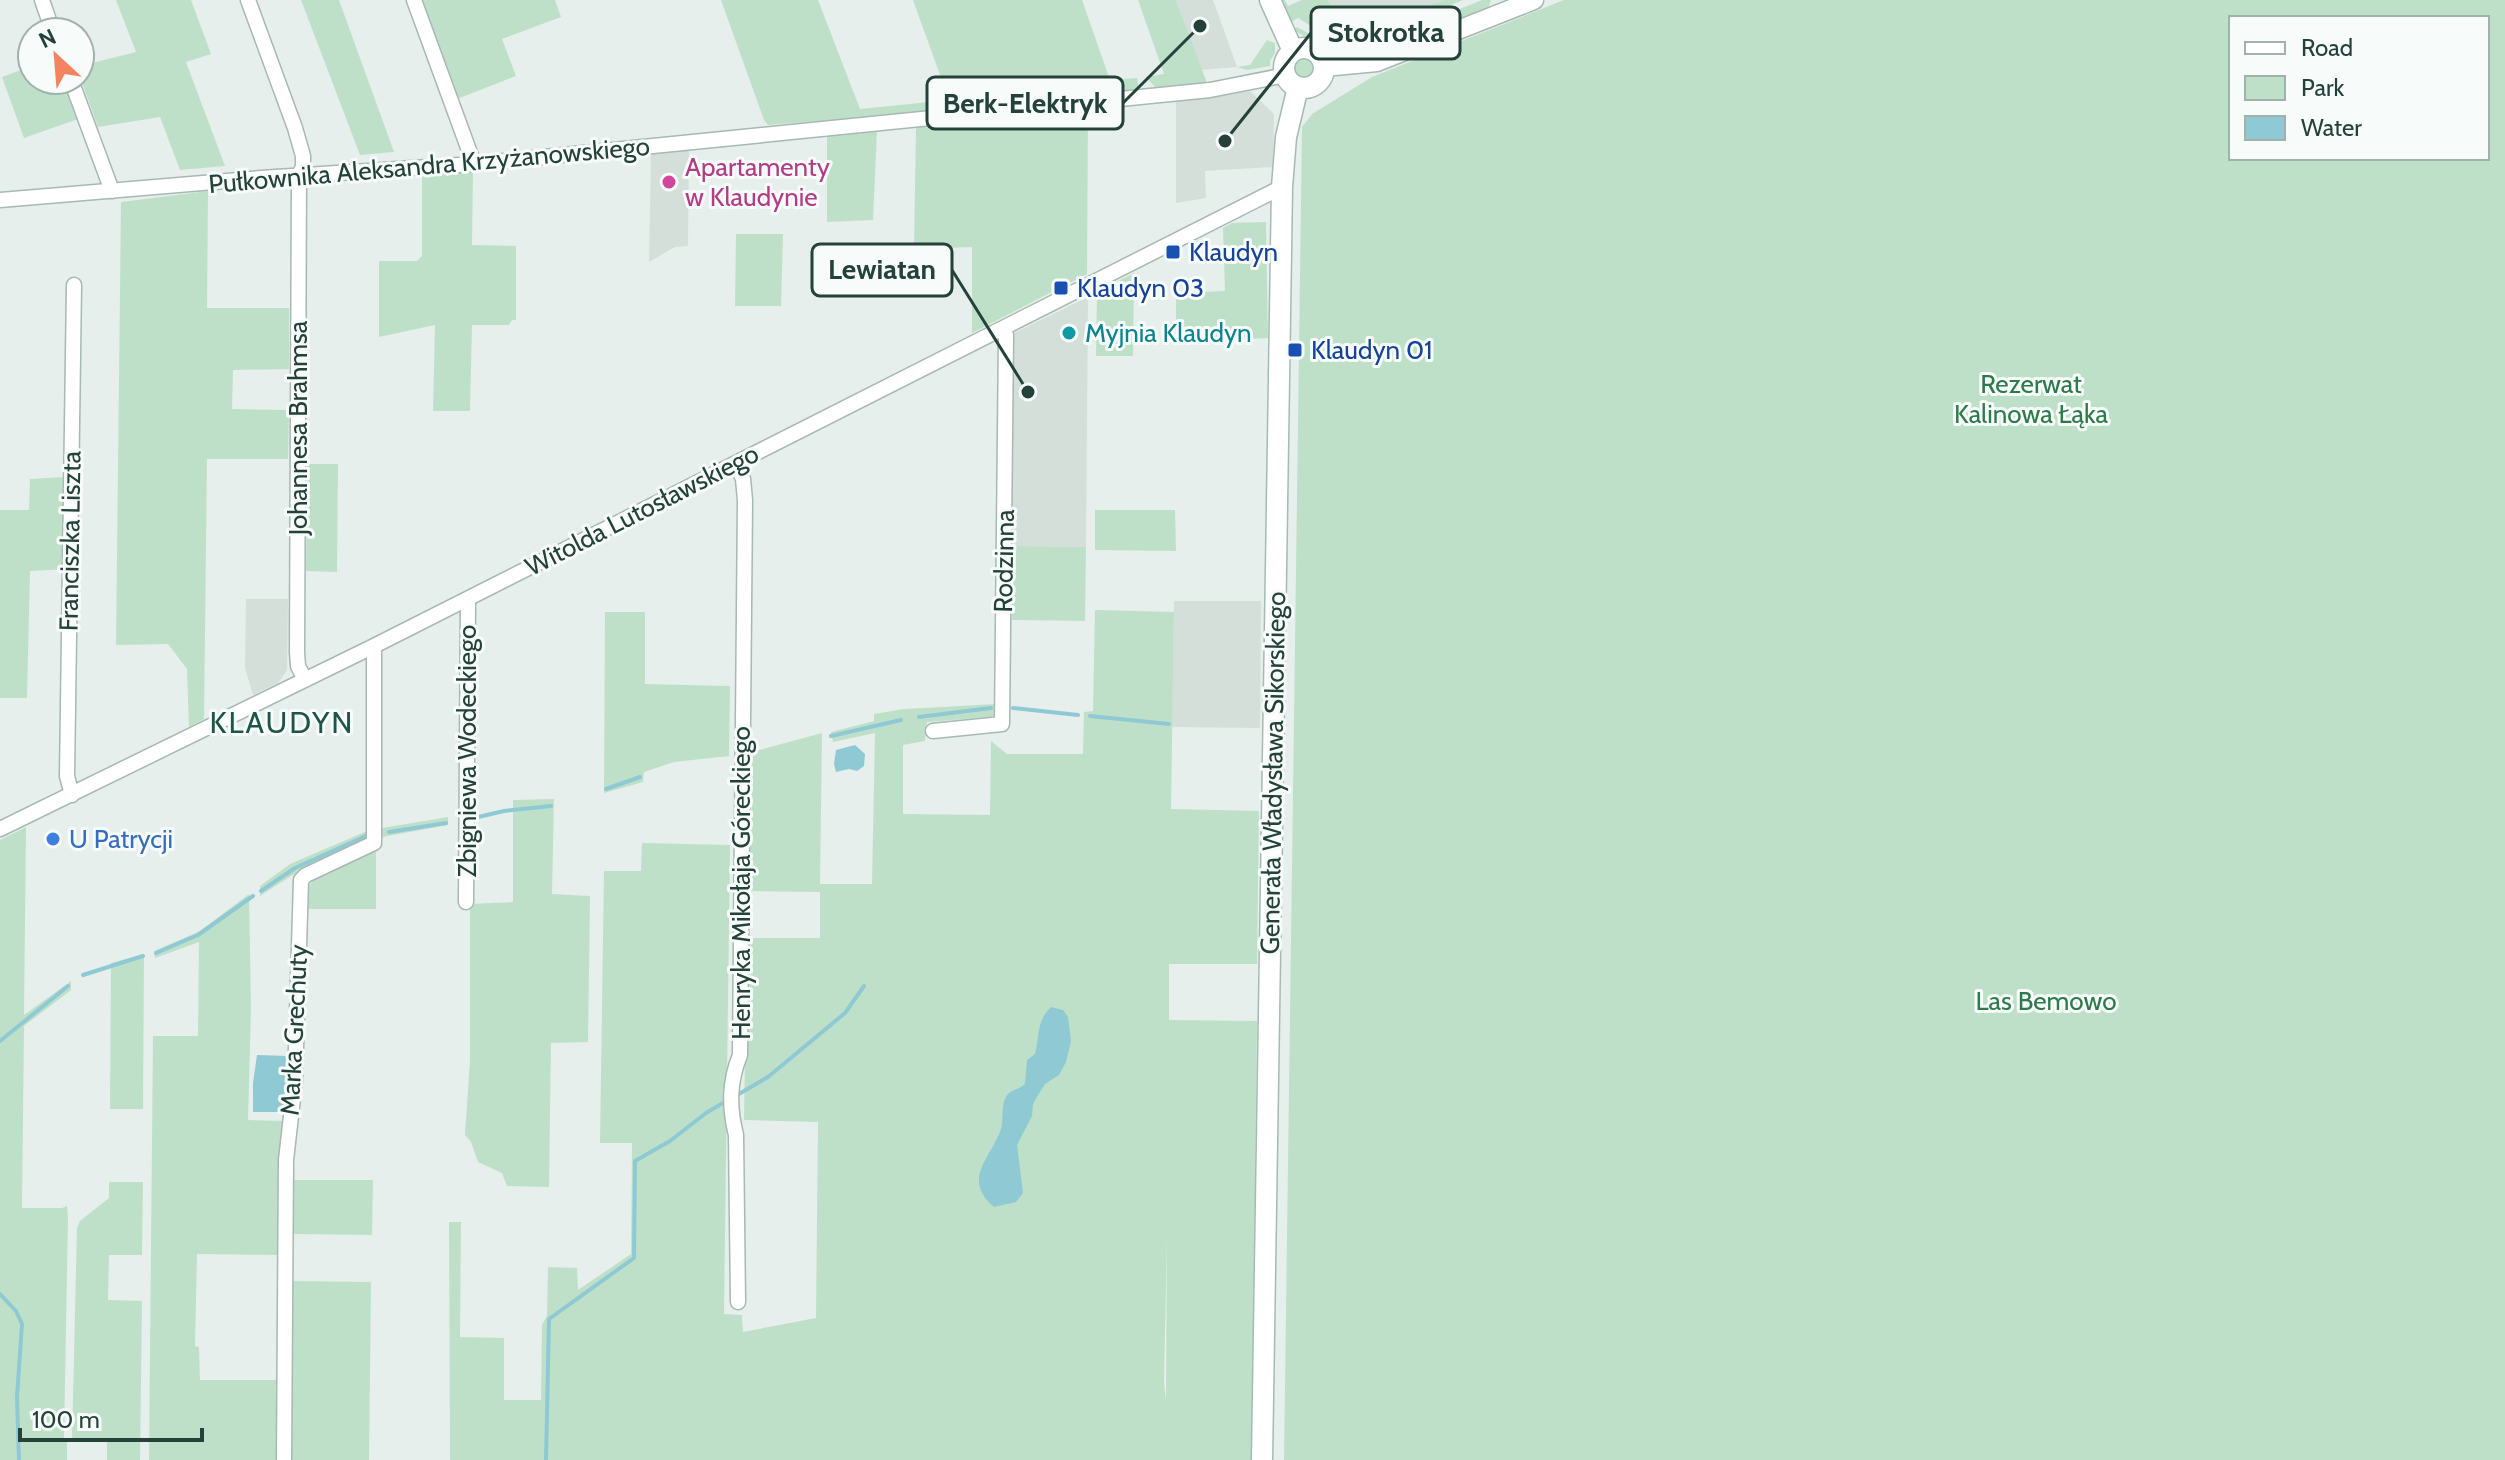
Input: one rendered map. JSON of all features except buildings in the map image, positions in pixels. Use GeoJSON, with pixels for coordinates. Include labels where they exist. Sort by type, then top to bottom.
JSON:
{"type":"FeatureCollection","features":[{"type":"Feature","properties":{"kind":"main road"},"geometry":{"type":"LineString","coordinates":[[1270,0],[1293,51]]}},
{"type":"Feature","properties":{"kind":"main road"},"geometry":{"type":"LineString","coordinates":[[1311,49],[1321,57],[1324,67],[1317,83],[1307,87],[1292,81],[1285,62],[1293,51],[1311,49]]}},
{"type":"Feature","properties":{"kind":"main road","name":"Generała Władysława Sikorskiego"},"geometry":{"type":"LineString","coordinates":[[1262,1460],[1282,187],[1292,81]]}},
{"type":"Feature","properties":{"kind":"street","name":"Johannesa Brahmsa"},"geometry":{"type":"LineString","coordinates":[[248,0],[303,156],[299,175],[297,652],[298,666],[305,680]]}},
{"type":"Feature","properties":{"kind":"street"},"geometry":{"type":"LineString","coordinates":[[414,0],[474,164]]}},
{"type":"Feature","properties":{"kind":"street"},"geometry":{"type":"LineString","coordinates":[[1324,67],[1377,62],[1534,0]]}},
{"type":"Feature","properties":{"kind":"street","name":"Pułkownika Aleksandra Krzyżanowskiego"},"geometry":{"type":"LineString","coordinates":[[0,200],[474,164],[1292,81]]}},
{"type":"Feature","properties":{"kind":"street"},"geometry":{"type":"LineString","coordinates":[[77,96],[112,191]]}},
{"type":"Feature","properties":{"kind":"street","name":"Witolda Lutosławskiego"},"geometry":{"type":"LineString","coordinates":[[0,829],[468,599],[1282,187]]}},
{"type":"Feature","properties":{"kind":"street","name":"Franciszka Liszta"},"geometry":{"type":"LineString","coordinates":[[72,795],[67,776],[74,285]]}},
{"type":"Feature","properties":{"kind":"street","name":"Rodzinna"},"geometry":{"type":"LineString","coordinates":[[933,731],[1002,724],[1006,350],[1003,329]]}},
{"type":"Feature","properties":{"kind":"street","name":"Henryka Mikołaja Góreckiego"},"geometry":{"type":"LineString","coordinates":[[736,463],[743,479],[745,500],[740,1055],[731,1085],[736,1135],[738,1302]]}},
{"type":"Feature","properties":{"kind":"street","name":"Zbigniewa Wodeckiego"},"geometry":{"type":"LineString","coordinates":[[466,902],[468,599]]}},
{"type":"Feature","properties":{"kind":"street","name":"Marka Grechuty"},"geometry":{"type":"LineString","coordinates":[[284,1460],[286,1160],[295,1081],[301,880],[374,843],[374,646]]}},
{"type":"Feature","properties":{"kind":"shaded area"},"geometry":{"type":"Polygon","coordinates":[[[1176,0],[1213,0],[1237,67],[1201,70],[1176,0]]]}},
{"type":"Feature","properties":{"kind":"shaded area"},"geometry":{"type":"Polygon","coordinates":[[[1328,0],[1444,0],[1385,23],[1339,27],[1328,0]]]}},
{"type":"Feature","properties":{"kind":"shaded area"},"geometry":{"type":"Polygon","coordinates":[[[1250,91],[1274,114],[1273,167],[1205,171],[1206,198],[1176,203],[1176,101],[1250,91]]]}},
{"type":"Feature","properties":{"kind":"shaded area"},"geometry":{"type":"Polygon","coordinates":[[[689,149],[688,246],[675,247],[649,262],[651,153],[689,149]]]}},
{"type":"Feature","properties":{"kind":"shaded area"},"geometry":{"type":"Polygon","coordinates":[[[1088,297],[1086,547],[1012,546],[1012,334],[1088,297]]]}},
{"type":"Feature","properties":{"kind":"shaded area"},"geometry":{"type":"Polygon","coordinates":[[[246,599],[288,599],[287,670],[278,683],[253,695],[245,668],[246,599]]]}},
{"type":"Feature","properties":{"kind":"shaded area"},"geometry":{"type":"Polygon","coordinates":[[[1174,601],[1261,601],[1260,728],[1172,727],[1174,601]]]}},
{"type":"Feature","properties":{"kind":"green space"},"geometry":{"type":"Polygon","coordinates":[[[116,0],[191,0],[211,54],[186,62],[225,166],[180,170],[160,117],[98,127],[87,96],[96,96],[96,62],[136,52],[116,0]]]}},
{"type":"Feature","properties":{"kind":"green space"},"geometry":{"type":"Polygon","coordinates":[[[301,0],[339,0],[394,152],[360,155],[301,0]]]}},
{"type":"Feature","properties":{"kind":"green space"},"geometry":{"type":"Polygon","coordinates":[[[420,0],[555,0],[561,17],[502,39],[516,76],[457,99],[420,0]]]}},
{"type":"Feature","properties":{"kind":"green space"},"geometry":{"type":"Polygon","coordinates":[[[721,0],[818,0],[860,109],[949,100],[913,0],[1082,0],[1110,80],[1137,78],[1139,90],[768,125],[721,0]]]}},
{"type":"Feature","properties":{"kind":"green space"},"geometry":{"type":"Polygon","coordinates":[[[1138,0],[1176,0],[1207,83],[1156,88],[1146,77],[1164,74],[1138,0]]]}},
{"type":"Feature","properties":{"kind":"green space"},"geometry":{"type":"Polygon","coordinates":[[[1280,0],[1285,0],[1288,6],[1302,0],[1328,0],[1340,27],[1385,23],[1444,0],[1463,0],[1351,46],[1344,46],[1298,18],[1291,22],[1280,0]]]}},
{"type":"Feature","properties":{"kind":"green space"},"geometry":{"type":"Polygon","coordinates":[[[1482,0],[1491,0],[1484,13],[1437,25],[1435,22],[1409,33],[1408,30],[1482,0]]]}},
{"type":"Feature","properties":{"kind":"green space","name":"Las Bemowo"},"geometry":{"type":"Polygon","coordinates":[[[1564,0],[2505,0],[2505,1460],[1284,1460],[1302,127],[1312,114],[1372,77],[1564,0]]]}},
{"type":"Feature","properties":{"kind":"green space"},"geometry":{"type":"Polygon","coordinates":[[[1297,27],[1338,49],[1341,57],[1300,34],[1294,29],[1297,27]]]}},
{"type":"Feature","properties":{"kind":"green space"},"geometry":{"type":"Polygon","coordinates":[[[1267,40],[1275,43],[1270,66],[1247,70],[1237,67],[1250,65],[1267,40]]]}},
{"type":"Feature","properties":{"kind":"green space"},"geometry":{"type":"Polygon","coordinates":[[[1304,54],[1313,58],[1317,67],[1313,76],[1304,80],[1295,76],[1291,67],[1295,58],[1304,54]]]}},
{"type":"Feature","properties":{"kind":"green space"},"geometry":{"type":"Polygon","coordinates":[[[16,72],[16,96],[70,96],[78,119],[24,138],[2,77],[16,72]]]}},
{"type":"Feature","properties":{"kind":"green space"},"geometry":{"type":"Polygon","coordinates":[[[1088,109],[1087,274],[972,333],[972,247],[914,249],[916,127],[1088,109]]]}},
{"type":"Feature","properties":{"kind":"green space"},"geometry":{"type":"Polygon","coordinates":[[[877,131],[873,220],[827,222],[827,135],[877,131]]]}},
{"type":"Feature","properties":{"kind":"green space"},"geometry":{"type":"Polygon","coordinates":[[[473,172],[472,245],[516,246],[516,320],[509,325],[472,325],[470,411],[433,411],[435,325],[379,337],[379,261],[417,261],[422,256],[422,175],[473,172]]]}},
{"type":"Feature","properties":{"kind":"green space"},"geometry":{"type":"Polygon","coordinates":[[[208,191],[207,308],[289,308],[289,369],[233,370],[232,409],[289,410],[288,459],[207,459],[204,719],[189,727],[187,669],[168,644],[116,645],[121,202],[208,191]]]}},
{"type":"Feature","properties":{"kind":"green space"},"geometry":{"type":"Polygon","coordinates":[[[1266,222],[1268,338],[1176,342],[1176,293],[1225,291],[1223,228],[1232,223],[1266,222]]]}},
{"type":"Feature","properties":{"kind":"green space"},"geometry":{"type":"Polygon","coordinates":[[[736,234],[783,234],[781,306],[735,306],[736,234]]]}},
{"type":"Feature","properties":{"kind":"green space"},"geometry":{"type":"Polygon","coordinates":[[[1134,273],[1133,356],[1096,356],[1097,292],[1134,273]]]}},
{"type":"Feature","properties":{"kind":"green space"},"geometry":{"type":"Polygon","coordinates":[[[307,464],[338,464],[337,572],[306,571],[307,464]]]}},
{"type":"Feature","properties":{"kind":"green space"},"geometry":{"type":"Polygon","coordinates":[[[66,477],[66,569],[30,571],[27,698],[0,698],[0,510],[29,510],[30,479],[66,477]]]}},
{"type":"Feature","properties":{"kind":"green space"},"geometry":{"type":"Polygon","coordinates":[[[1095,510],[1175,510],[1176,551],[1095,550],[1095,510]]]}},
{"type":"Feature","properties":{"kind":"green space"},"geometry":{"type":"Polygon","coordinates":[[[1012,546],[1086,547],[1085,621],[1012,620],[1012,546]]]}},
{"type":"Feature","properties":{"kind":"green space"},"geometry":{"type":"Polygon","coordinates":[[[1095,610],[1174,612],[1171,809],[1259,811],[1257,964],[1169,964],[1169,1020],[1257,1021],[1252,1460],[450,1460],[449,1222],[461,1222],[460,1337],[504,1338],[504,1400],[541,1400],[542,1325],[547,1316],[548,1267],[577,1268],[578,1290],[631,1254],[632,1143],[600,1143],[604,871],[641,871],[642,843],[730,845],[724,1314],[742,1315],[743,1332],[816,1318],[818,1122],[744,1120],[747,938],[820,938],[820,892],[747,891],[752,752],[822,733],[820,884],[872,884],[875,733],[833,742],[831,732],[874,721],[874,714],[904,709],[996,704],[994,716],[927,722],[925,741],[903,745],[903,814],[990,815],[991,741],[1007,754],[1083,754],[1084,712],[1093,711],[1095,610]],[[1167,1236],[1164,1382],[1166,1401],[1167,1236]]]}},
{"type":"Feature","properties":{"kind":"green space"},"geometry":{"type":"Polygon","coordinates":[[[605,612],[645,612],[645,684],[730,686],[729,756],[674,762],[644,772],[643,782],[604,793],[605,612]]]}},
{"type":"Feature","properties":{"kind":"green space"},"geometry":{"type":"Polygon","coordinates":[[[554,799],[552,894],[590,896],[588,1042],[551,1043],[549,1187],[507,1186],[502,1173],[478,1162],[465,1135],[470,1060],[470,904],[513,902],[513,800],[554,799]]]}},
{"type":"Feature","properties":{"kind":"green space"},"geometry":{"type":"Polygon","coordinates":[[[448,817],[448,825],[377,838],[376,829],[448,817]]]}},
{"type":"Feature","properties":{"kind":"green space"},"geometry":{"type":"Polygon","coordinates":[[[26,827],[24,1015],[71,981],[71,990],[24,1026],[22,1208],[67,1206],[64,1440],[67,1441],[67,1460],[0,1460],[0,840],[26,827]]]}},
{"type":"Feature","properties":{"kind":"green space"},"geometry":{"type":"Polygon","coordinates":[[[367,831],[367,841],[291,876],[260,896],[260,886],[290,864],[367,831]]]}},
{"type":"Feature","properties":{"kind":"green space"},"geometry":{"type":"Polygon","coordinates":[[[376,851],[376,909],[305,909],[305,892],[314,878],[376,851]]]}},
{"type":"Feature","properties":{"kind":"green space"},"geometry":{"type":"Polygon","coordinates":[[[249,894],[251,1009],[248,1120],[284,1121],[278,1255],[197,1254],[195,1346],[199,1347],[200,1380],[277,1380],[277,1460],[149,1460],[153,1036],[198,1036],[199,942],[155,958],[154,951],[200,931],[249,894]]]}},
{"type":"Feature","properties":{"kind":"green space"},"geometry":{"type":"Polygon","coordinates":[[[144,954],[143,1109],[110,1109],[111,963],[144,954]]]}},
{"type":"Feature","properties":{"kind":"green space"},"geometry":{"type":"Polygon","coordinates":[[[292,1180],[373,1180],[372,1235],[293,1234],[292,1180]]]}},
{"type":"Feature","properties":{"kind":"green space"},"geometry":{"type":"Polygon","coordinates":[[[109,1182],[143,1182],[142,1255],[109,1255],[108,1300],[142,1301],[140,1460],[107,1460],[107,1441],[72,1441],[77,1228],[80,1221],[109,1198],[109,1182]]]}},
{"type":"Feature","properties":{"kind":"green space"},"geometry":{"type":"Polygon","coordinates":[[[292,1281],[371,1282],[369,1460],[291,1460],[292,1281]]]}},
{"type":"Feature","properties":{"kind":"water"},"geometry":{"type":"Polygon","coordinates":[[[855,745],[865,754],[864,766],[857,771],[836,772],[836,750],[855,745]]]}},
{"type":"Feature","properties":{"kind":"water"},"geometry":{"type":"Polygon","coordinates":[[[1051,1007],[1063,1010],[1068,1017],[1071,1041],[1066,1062],[1059,1075],[1045,1084],[1038,1095],[1032,1116],[1017,1145],[1023,1193],[1016,1202],[994,1207],[984,1197],[980,1187],[981,1168],[1001,1129],[1006,1096],[1025,1084],[1027,1060],[1035,1054],[1041,1023],[1051,1007]]]}},
{"type":"Feature","properties":{"kind":"water"},"geometry":{"type":"Polygon","coordinates":[[[257,1055],[288,1056],[284,1112],[253,1112],[257,1055]]]}},
{"type":"Feature","properties":{"kind":"waterway"},"geometry":{"type":"LineString","coordinates":[[919,717],[991,708]]}},
{"type":"Feature","properties":{"kind":"waterway"},"geometry":{"type":"LineString","coordinates":[[1013,708],[1078,715]]}},
{"type":"Feature","properties":{"kind":"waterway"},"geometry":{"type":"LineString","coordinates":[[1090,716],[1169,724]]}},
{"type":"Feature","properties":{"kind":"waterway"},"geometry":{"type":"LineString","coordinates":[[831,736],[901,720]]}},
{"type":"Feature","properties":{"kind":"waterway"},"geometry":{"type":"LineString","coordinates":[[606,789],[640,777]]}},
{"type":"Feature","properties":{"kind":"waterway"},"geometry":{"type":"LineString","coordinates":[[474,818],[551,806]]}},
{"type":"Feature","properties":{"kind":"waterway"},"geometry":{"type":"LineString","coordinates":[[389,832],[446,823]]}},
{"type":"Feature","properties":{"kind":"waterway"},"geometry":{"type":"LineString","coordinates":[[261,891],[295,868],[368,835]]}},
{"type":"Feature","properties":{"kind":"waterway"},"geometry":{"type":"LineString","coordinates":[[156,953],[198,935],[253,896]]}},
{"type":"Feature","properties":{"kind":"waterway"},"geometry":{"type":"LineString","coordinates":[[83,975],[143,956]]}},
{"type":"Feature","properties":{"kind":"waterway"},"geometry":{"type":"LineString","coordinates":[[0,1041],[68,986]]}},
{"type":"Feature","properties":{"kind":"waterway"},"geometry":{"type":"LineString","coordinates":[[739,1094],[768,1077],[845,1013],[864,986]]}},
{"type":"Feature","properties":{"kind":"waterway"},"geometry":{"type":"LineString","coordinates":[[546,1460],[549,1319],[634,1258],[635,1161],[670,1141],[723,1103]]}},
{"type":"Feature","properties":{"kind":"waterway"},"geometry":{"type":"LineString","coordinates":[[0,1294],[16,1311],[22,1324],[17,1397],[19,1460]]}},
{"type":"Feature","properties":{"kind":"place","name":"Berk-Elektryk"},"geometry":{"type":"Point","coordinates":[1200,26]}},
{"type":"Feature","properties":{"kind":"place","name":"Stokrotka"},"geometry":{"type":"Point","coordinates":[1225,141]}},
{"type":"Feature","properties":{"kind":"place","name":"Apartamenty w Klaudynie"},"geometry":{"type":"Point","coordinates":[669,182]}},
{"type":"Feature","properties":{"kind":"place","name":"Klaudyn"},"geometry":{"type":"Point","coordinates":[1173,252]}},
{"type":"Feature","properties":{"kind":"place","name":"Klaudyn 03"},"geometry":{"type":"Point","coordinates":[1061,288]}},
{"type":"Feature","properties":{"kind":"place","name":"Myjnia Klaudyn"},"geometry":{"type":"Point","coordinates":[1069,333]}},
{"type":"Feature","properties":{"kind":"place","name":"Klaudyn 01"},"geometry":{"type":"Point","coordinates":[1295,350]}},
{"type":"Feature","properties":{"kind":"place","name":"Lewiatan"},"geometry":{"type":"Point","coordinates":[1028,392]}},
{"type":"Feature","properties":{"kind":"place","name":"U Patrycji"},"geometry":{"type":"Point","coordinates":[53,839]}},
{"type":"Feature","properties":{"kind":"district","name":"KLAUDYN"},"geometry":{"type":"Point","coordinates":[282,722]}},
{"type":"Feature","properties":{"kind":"park label","name":"Rezerwat Kalinowa Łąka"},"geometry":{"type":"Point","coordinates":[2031,399]}}]}
